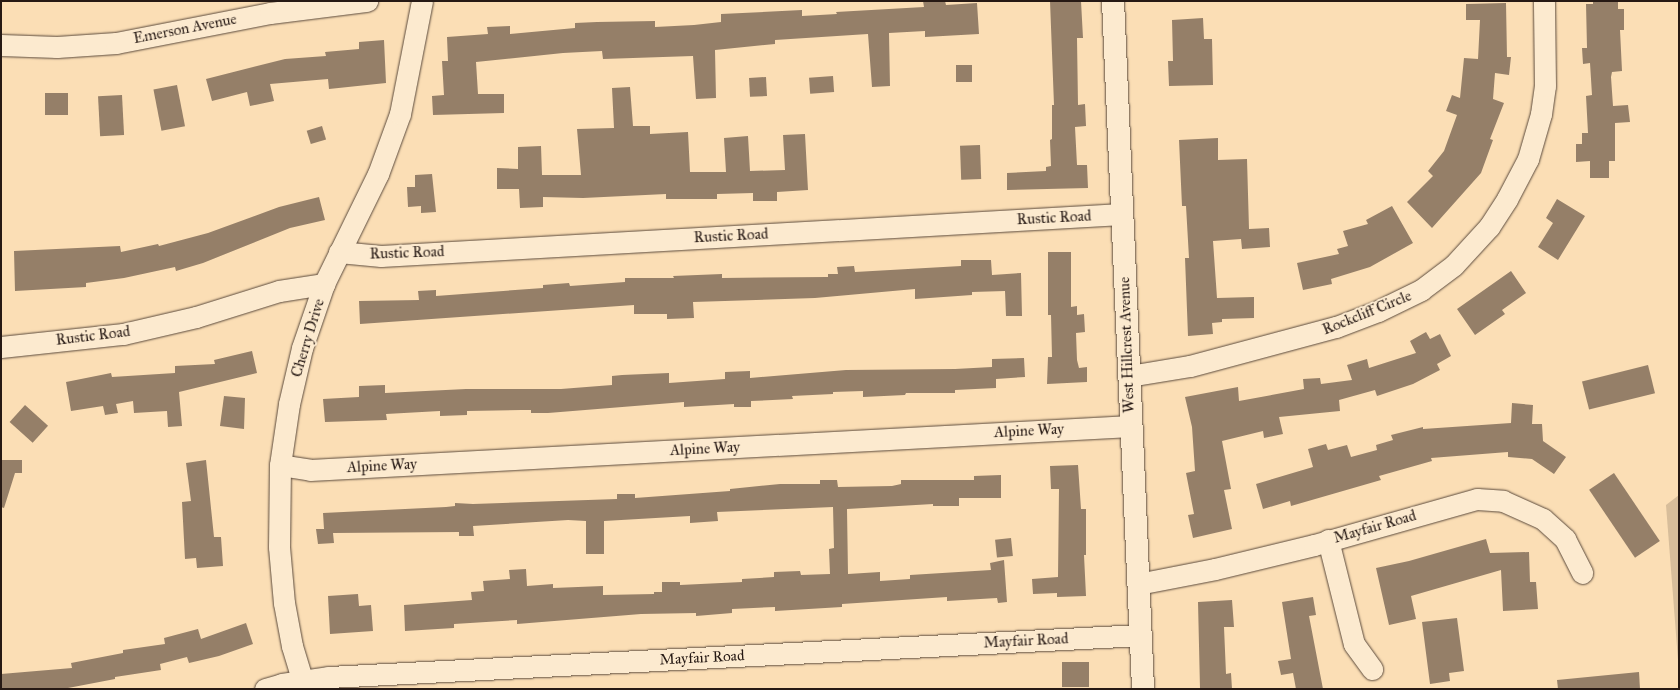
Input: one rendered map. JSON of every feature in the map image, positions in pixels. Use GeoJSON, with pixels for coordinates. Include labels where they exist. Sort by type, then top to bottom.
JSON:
{"type":"FeatureCollection","features":[{"type":"Feature","properties":{"kind":"street","name":"Emerson Avenue"},"geometry":{"type":"LineString","coordinates":[[1,45],[57,46],[116,43],[270,13],[368,1]]}},
{"type":"Feature","properties":{"kind":"street","name":"Cherry Drive"},"geometry":{"type":"LineString","coordinates":[[304,685],[292,646],[284,602],[279,547],[280,465],[289,404],[302,348],[324,284],[378,174],[400,114],[422,1]]}},
{"type":"Feature","properties":{"kind":"street","name":"West Hillcrest Avenue"},"geometry":{"type":"LineString","coordinates":[[1113,1],[1143,689]]}},
{"type":"Feature","properties":{"kind":"street","name":"Rockcliff Circle"},"geometry":{"type":"LineString","coordinates":[[1129,376],[1190,366],[1336,327],[1378,311],[1421,290],[1454,265],[1489,227],[1507,200],[1528,159],[1541,114],[1545,86],[1544,1]]}},
{"type":"Feature","properties":{"kind":"street","name":"Rustic Road"},"geometry":{"type":"LineString","coordinates":[[339,252],[381,256],[1122,214]]}},
{"type":"Feature","properties":{"kind":"street","name":"Rustic Road"},"geometry":{"type":"LineString","coordinates":[[3,350],[123,334],[196,317],[279,291],[324,284]]}},
{"type":"Feature","properties":{"kind":"street","name":"Alpine Way"},"geometry":{"type":"LineString","coordinates":[[280,465],[310,470],[1131,426]]}},
{"type":"Feature","properties":{"kind":"street","name":"Mayfair Road"},"geometry":{"type":"LineString","coordinates":[[1138,584],[1216,569],[1328,540],[1460,502],[1492,498],[1523,508],[1555,529],[1572,551],[1582,572]]}},
{"type":"Feature","properties":{"kind":"street"},"geometry":{"type":"LineString","coordinates":[[1328,540],[1354,644],[1372,669]]}},
{"type":"Feature","properties":{"kind":"street","name":"Mayfair Road"},"geometry":{"type":"LineString","coordinates":[[265,689],[304,685],[1140,635]]}},
{"type":"Feature","properties":{"kind":"shaded area"},"geometry":{"type":"Polygon","coordinates":[[[1679,495],[1679,673],[1666,505],[1679,495]]]}},
{"type":"Feature","properties":{"kind":"building"},"geometry":{"type":"Polygon","coordinates":[[[923,1],[945,1],[946,5],[977,3],[979,34],[925,37],[925,31],[889,33],[890,86],[872,87],[868,34],[775,40],[775,44],[715,50],[716,98],[696,99],[693,56],[603,59],[602,51],[563,53],[476,62],[478,94],[504,94],[504,113],[433,115],[432,96],[444,95],[442,61],[448,61],[447,37],[488,34],[487,27],[510,26],[510,34],[575,28],[575,23],[655,21],[655,27],[694,25],[721,22],[721,14],[802,10],[802,16],[837,14],[836,12],[924,7],[923,1]]]}},
{"type":"Feature","properties":{"kind":"building"},"geometry":{"type":"Polygon","coordinates":[[[1050,1],[1081,1],[1083,38],[1077,38],[1078,105],[1085,104],[1086,126],[1075,127],[1077,165],[1087,165],[1088,188],[1007,190],[1007,173],[1046,171],[1046,167],[1051,166],[1050,140],[1052,139],[1052,105],[1054,105],[1050,1]]]}},
{"type":"Feature","properties":{"kind":"building"},"geometry":{"type":"Polygon","coordinates":[[[1593,1],[1618,1],[1618,9],[1624,9],[1624,30],[1620,30],[1622,71],[1612,72],[1611,77],[1613,106],[1628,105],[1630,122],[1615,123],[1615,161],[1609,161],[1609,178],[1590,178],[1590,161],[1576,162],[1576,144],[1582,144],[1582,133],[1588,133],[1586,96],[1592,95],[1590,63],[1583,64],[1582,48],[1587,48],[1586,4],[1593,4],[1593,1]]]}},
{"type":"Feature","properties":{"kind":"building"},"geometry":{"type":"Polygon","coordinates":[[[1506,3],[1507,57],[1511,57],[1509,75],[1495,73],[1493,99],[1504,103],[1490,139],[1493,140],[1481,173],[1432,228],[1407,202],[1433,176],[1428,171],[1444,151],[1457,115],[1446,111],[1452,95],[1460,98],[1464,58],[1478,59],[1480,20],[1466,20],[1466,4],[1506,3]]]}},
{"type":"Feature","properties":{"kind":"building"},"geometry":{"type":"Polygon","coordinates":[[[1203,18],[1204,39],[1212,39],[1213,85],[1169,86],[1168,61],[1173,61],[1172,20],[1203,18]]]}},
{"type":"Feature","properties":{"kind":"building"},"geometry":{"type":"Polygon","coordinates":[[[384,40],[386,83],[329,89],[328,79],[270,84],[274,101],[250,106],[247,92],[212,101],[206,79],[285,59],[326,56],[325,52],[359,49],[359,42],[384,40]]]}},
{"type":"Feature","properties":{"kind":"building"},"geometry":{"type":"Polygon","coordinates":[[[956,65],[972,65],[972,82],[956,82],[956,65]]]}},
{"type":"Feature","properties":{"kind":"building"},"geometry":{"type":"Polygon","coordinates":[[[833,76],[834,92],[810,94],[809,78],[833,76]]]}},
{"type":"Feature","properties":{"kind":"building"},"geometry":{"type":"Polygon","coordinates":[[[766,77],[767,96],[750,97],[749,78],[766,77]]]}},
{"type":"Feature","properties":{"kind":"building"},"geometry":{"type":"Polygon","coordinates":[[[177,85],[185,126],[161,131],[153,90],[177,85]]]}},
{"type":"Feature","properties":{"kind":"building"},"geometry":{"type":"Polygon","coordinates":[[[630,87],[633,126],[650,126],[650,134],[688,132],[690,172],[726,172],[724,138],[748,136],[750,171],[785,170],[783,135],[805,134],[808,190],[777,192],[777,201],[753,201],[753,193],[717,194],[717,199],[666,199],[666,194],[583,198],[543,197],[543,207],[520,208],[519,189],[497,189],[497,168],[518,169],[518,147],[541,146],[542,175],[581,175],[577,129],[614,128],[612,88],[630,87]]]}},
{"type":"Feature","properties":{"kind":"building"},"geometry":{"type":"Polygon","coordinates":[[[45,93],[68,93],[68,115],[45,115],[45,93]]]}},
{"type":"Feature","properties":{"kind":"building"},"geometry":{"type":"Polygon","coordinates":[[[122,95],[124,135],[100,136],[98,96],[122,95]]]}},
{"type":"Feature","properties":{"kind":"building"},"geometry":{"type":"Polygon","coordinates":[[[322,126],[326,139],[311,144],[307,131],[322,126]]]}},
{"type":"Feature","properties":{"kind":"building"},"geometry":{"type":"Polygon","coordinates":[[[1218,138],[1218,160],[1247,159],[1249,229],[1269,228],[1270,247],[1242,249],[1241,239],[1213,241],[1217,298],[1254,297],[1254,318],[1222,319],[1222,322],[1212,323],[1213,334],[1188,336],[1185,258],[1189,258],[1186,206],[1182,206],[1179,140],[1218,138]]]}},
{"type":"Feature","properties":{"kind":"building"},"geometry":{"type":"Polygon","coordinates":[[[980,145],[981,179],[961,180],[960,146],[980,145]]]}},
{"type":"Feature","properties":{"kind":"building"},"geometry":{"type":"Polygon","coordinates":[[[432,174],[436,212],[421,213],[421,206],[408,207],[407,187],[415,187],[415,175],[432,174]]]}},
{"type":"Feature","properties":{"kind":"building"},"geometry":{"type":"Polygon","coordinates":[[[319,197],[325,220],[290,228],[203,263],[176,271],[175,267],[124,278],[86,283],[86,287],[15,291],[14,251],[120,246],[121,252],[158,244],[159,246],[208,233],[279,207],[319,197]]]}},
{"type":"Feature","properties":{"kind":"building"},"geometry":{"type":"Polygon","coordinates":[[[1557,199],[1585,216],[1558,260],[1538,247],[1553,223],[1546,218],[1557,199]]]}},
{"type":"Feature","properties":{"kind":"building"},"geometry":{"type":"Polygon","coordinates":[[[1392,206],[1413,243],[1370,267],[1331,279],[1332,284],[1303,290],[1297,263],[1339,254],[1337,249],[1348,246],[1343,231],[1368,224],[1366,220],[1392,206]]]}},
{"type":"Feature","properties":{"kind":"building"},"geometry":{"type":"Polygon","coordinates":[[[1048,252],[1071,252],[1071,307],[1077,306],[1077,315],[1084,314],[1085,332],[1076,333],[1077,360],[1079,368],[1087,367],[1087,382],[1047,384],[1048,357],[1052,357],[1051,315],[1048,315],[1048,252]]]}},
{"type":"Feature","properties":{"kind":"building"},"geometry":{"type":"Polygon","coordinates":[[[961,260],[991,260],[992,275],[1021,273],[1022,316],[1006,316],[1005,291],[972,292],[972,295],[915,299],[915,289],[815,298],[693,302],[694,318],[667,319],[667,314],[634,314],[634,305],[360,324],[359,301],[419,300],[418,291],[436,290],[436,296],[543,288],[543,285],[569,283],[570,286],[625,282],[625,278],[674,278],[673,276],[722,274],[722,278],[828,277],[828,274],[838,274],[837,267],[854,266],[855,272],[961,266],[961,260]]]}},
{"type":"Feature","properties":{"kind":"building"},"geometry":{"type":"Polygon","coordinates":[[[1511,271],[1526,293],[1502,310],[1505,314],[1475,335],[1457,309],[1511,271]]]}},
{"type":"Feature","properties":{"kind":"building"},"geometry":{"type":"Polygon","coordinates":[[[1426,332],[1430,339],[1440,334],[1451,356],[1437,364],[1440,370],[1413,384],[1377,396],[1375,390],[1339,400],[1340,411],[1279,417],[1283,434],[1264,438],[1263,431],[1222,441],[1231,489],[1224,490],[1232,529],[1193,538],[1188,515],[1194,514],[1186,473],[1195,471],[1192,427],[1185,397],[1238,387],[1239,401],[1304,389],[1303,379],[1320,378],[1321,384],[1352,380],[1347,365],[1367,359],[1369,368],[1416,353],[1410,341],[1426,332]]]}},
{"type":"Feature","properties":{"kind":"building"},"geometry":{"type":"Polygon","coordinates":[[[252,351],[257,373],[179,392],[182,426],[168,427],[167,411],[134,413],[133,401],[116,404],[118,413],[105,415],[103,406],[71,411],[66,382],[111,373],[112,377],[175,373],[175,366],[215,364],[214,360],[252,351]]]}},
{"type":"Feature","properties":{"kind":"building"},"geometry":{"type":"Polygon","coordinates":[[[1024,358],[1025,377],[996,379],[996,388],[955,390],[955,393],[906,393],[905,395],[863,397],[863,391],[833,392],[833,394],[792,396],[793,399],[751,401],[751,407],[734,407],[734,404],[684,407],[684,402],[548,413],[531,413],[531,410],[521,410],[467,411],[467,415],[440,416],[440,411],[386,414],[387,420],[325,422],[323,399],[359,397],[359,386],[385,385],[385,393],[466,389],[561,389],[612,385],[612,376],[622,375],[669,373],[669,383],[725,379],[725,372],[750,371],[750,378],[846,370],[955,369],[992,367],[992,359],[1024,358]]]}},
{"type":"Feature","properties":{"kind":"building"},"geometry":{"type":"Polygon","coordinates":[[[1648,365],[1655,393],[1589,410],[1582,381],[1648,365]]]}},
{"type":"Feature","properties":{"kind":"building"},"geometry":{"type":"Polygon","coordinates":[[[224,396],[245,398],[244,429],[220,426],[224,396]]]}},
{"type":"Feature","properties":{"kind":"building"},"geometry":{"type":"Polygon","coordinates":[[[1512,403],[1533,405],[1532,424],[1542,424],[1543,441],[1566,457],[1554,474],[1532,459],[1508,457],[1508,452],[1431,458],[1432,461],[1379,476],[1381,480],[1291,506],[1290,501],[1263,509],[1256,484],[1313,467],[1308,449],[1326,444],[1328,450],[1347,445],[1351,457],[1377,450],[1376,445],[1393,440],[1391,435],[1423,427],[1423,429],[1511,423],[1512,403]]]}},
{"type":"Feature","properties":{"kind":"building"},"geometry":{"type":"Polygon","coordinates":[[[25,405],[48,426],[33,443],[10,422],[25,405]]]}},
{"type":"Feature","properties":{"kind":"building"},"geometry":{"type":"Polygon","coordinates":[[[1,460],[22,460],[22,473],[15,473],[4,508],[1,507],[1,460]]]}},
{"type":"Feature","properties":{"kind":"building"},"geometry":{"type":"Polygon","coordinates":[[[206,460],[214,537],[221,537],[223,566],[197,568],[196,558],[185,559],[182,502],[191,501],[186,463],[206,460]]]}},
{"type":"Feature","properties":{"kind":"building"},"geometry":{"type":"Polygon","coordinates":[[[1078,465],[1081,509],[1086,509],[1086,555],[1084,555],[1086,596],[1057,597],[1057,593],[1033,594],[1032,579],[1058,577],[1059,489],[1051,489],[1050,466],[1078,465]]]}},
{"type":"Feature","properties":{"kind":"building"},"geometry":{"type":"Polygon","coordinates":[[[1614,473],[1660,541],[1635,558],[1589,490],[1614,473]]]}},
{"type":"Feature","properties":{"kind":"building"},"geometry":{"type":"Polygon","coordinates":[[[1001,475],[1001,498],[959,498],[959,506],[933,506],[933,504],[847,509],[848,574],[880,572],[880,581],[910,579],[910,575],[991,570],[990,563],[1004,560],[1007,602],[998,603],[997,598],[947,601],[947,597],[842,604],[842,607],[775,611],[775,607],[732,609],[732,613],[696,616],[696,613],[641,614],[517,624],[517,620],[454,624],[454,628],[405,631],[404,605],[472,600],[471,592],[484,591],[483,581],[510,579],[509,570],[526,569],[527,586],[553,584],[553,588],[603,586],[603,595],[654,594],[654,592],[662,592],[662,582],[680,582],[680,585],[742,582],[742,579],[774,577],[774,572],[800,571],[801,575],[830,574],[829,549],[834,548],[833,507],[717,512],[718,521],[690,523],[690,516],[604,521],[604,554],[586,554],[586,521],[568,520],[473,526],[474,536],[459,536],[459,532],[333,533],[334,543],[318,544],[316,529],[324,529],[323,513],[446,507],[455,506],[455,503],[473,504],[617,499],[617,494],[635,494],[635,498],[730,491],[730,489],[780,484],[820,484],[820,480],[837,480],[838,487],[892,486],[901,484],[901,480],[974,480],[974,476],[1001,475]]]}},
{"type":"Feature","properties":{"kind":"building"},"geometry":{"type":"Polygon","coordinates":[[[1011,538],[1013,556],[997,558],[995,540],[1011,538]]]}},
{"type":"Feature","properties":{"kind":"building"},"geometry":{"type":"Polygon","coordinates":[[[1486,539],[1490,553],[1529,552],[1530,582],[1536,582],[1538,609],[1503,611],[1501,570],[1411,596],[1416,619],[1389,625],[1376,568],[1409,561],[1486,539]]]}},
{"type":"Feature","properties":{"kind":"building"},"geometry":{"type":"Polygon","coordinates":[[[358,594],[359,606],[371,605],[373,631],[330,634],[328,596],[358,594]]]}},
{"type":"Feature","properties":{"kind":"building"},"geometry":{"type":"Polygon","coordinates":[[[1313,597],[1316,615],[1309,616],[1323,689],[1296,689],[1293,673],[1281,675],[1278,661],[1291,659],[1282,602],[1313,597]]]}},
{"type":"Feature","properties":{"kind":"building"},"geometry":{"type":"Polygon","coordinates":[[[1232,600],[1234,627],[1224,627],[1226,674],[1231,673],[1232,689],[1200,689],[1198,602],[1232,600]]]}},
{"type":"Feature","properties":{"kind":"building"},"geometry":{"type":"Polygon","coordinates":[[[1457,618],[1464,671],[1449,673],[1450,681],[1430,684],[1422,622],[1457,618]]]}},
{"type":"Feature","properties":{"kind":"building"},"geometry":{"type":"Polygon","coordinates":[[[246,623],[253,644],[219,656],[189,663],[187,657],[160,664],[161,670],[115,677],[115,679],[68,688],[1,689],[1,674],[72,668],[71,663],[123,653],[123,650],[165,644],[164,638],[198,629],[201,639],[246,623]]]}},
{"type":"Feature","properties":{"kind":"building"},"geometry":{"type":"Polygon","coordinates":[[[1062,662],[1089,662],[1089,687],[1062,687],[1062,662]]]}},
{"type":"Feature","properties":{"kind":"building"},"geometry":{"type":"Polygon","coordinates":[[[1639,672],[1640,689],[1558,689],[1557,680],[1639,672]]]}}]}
